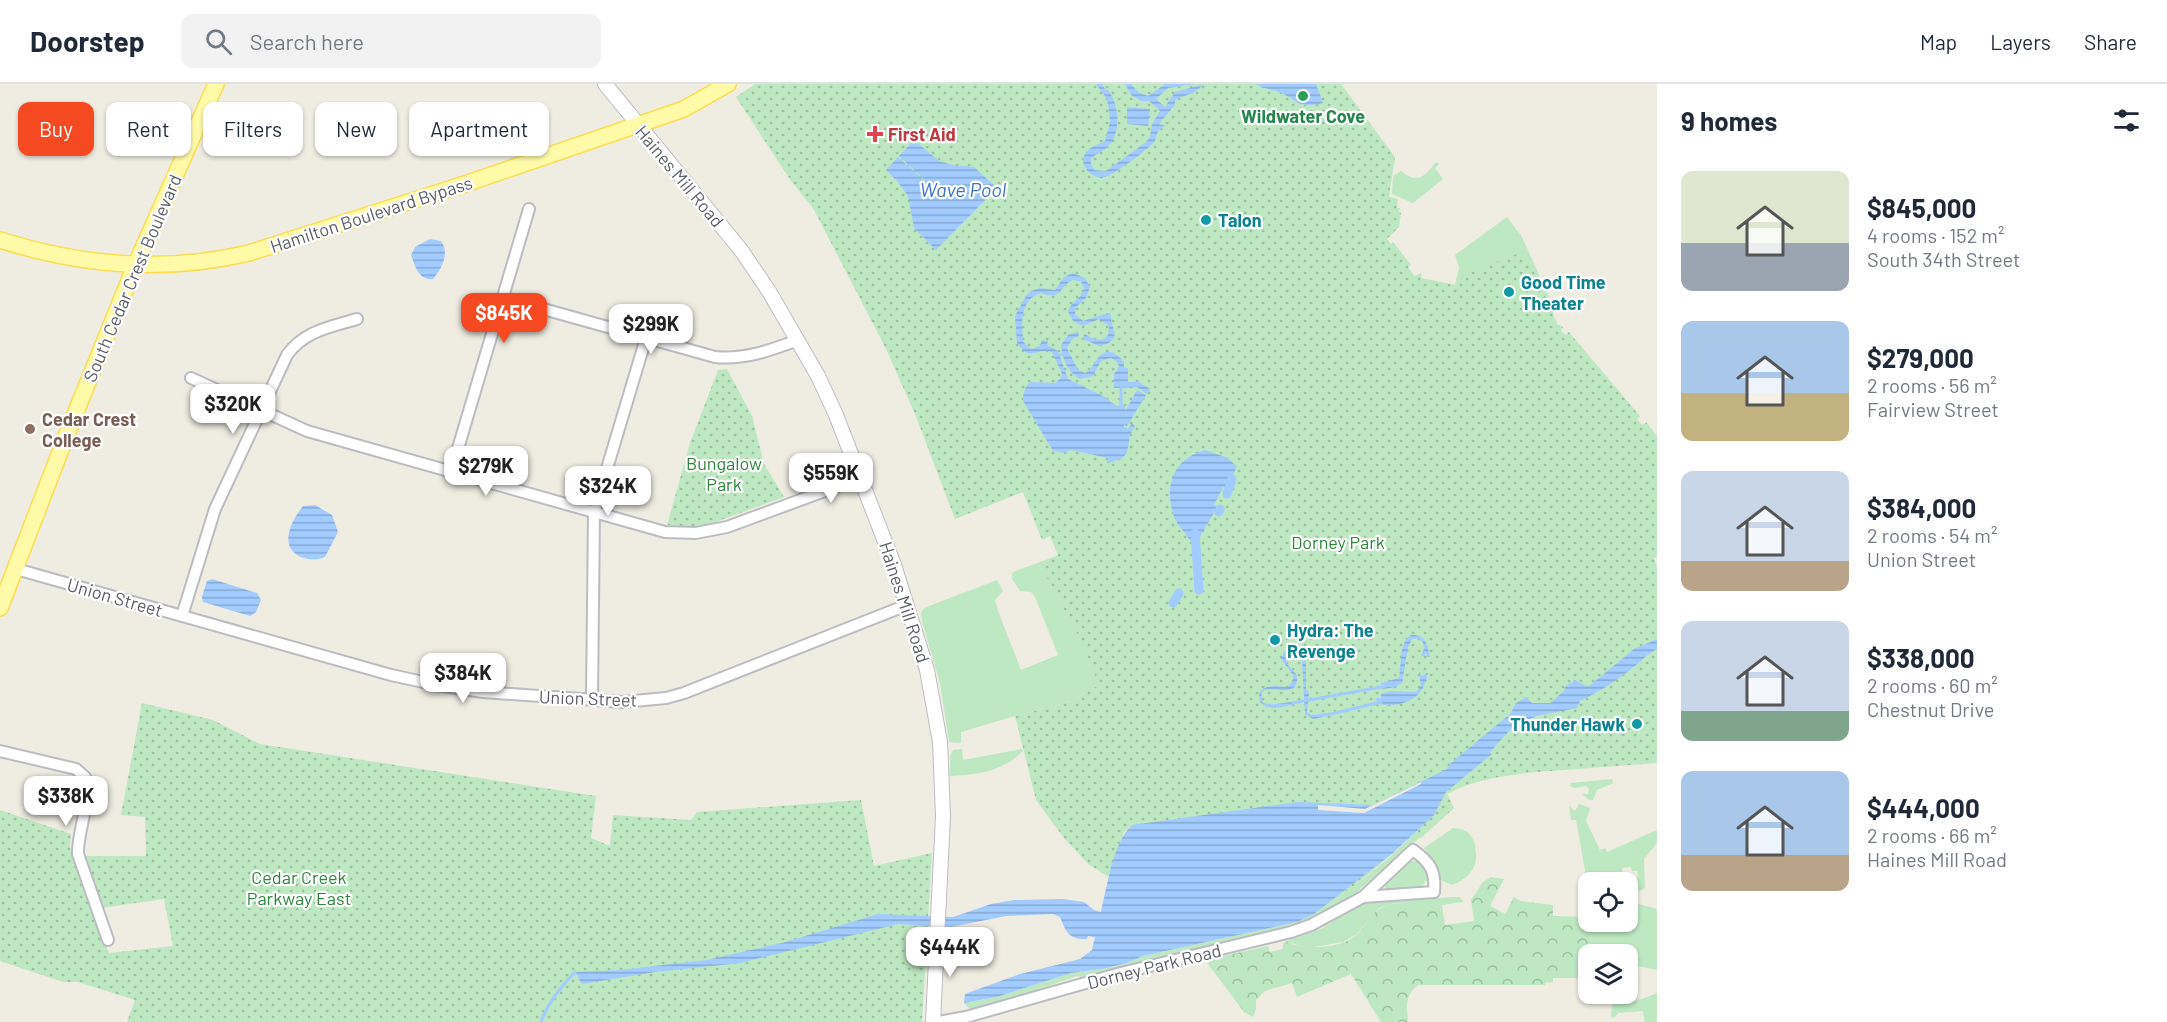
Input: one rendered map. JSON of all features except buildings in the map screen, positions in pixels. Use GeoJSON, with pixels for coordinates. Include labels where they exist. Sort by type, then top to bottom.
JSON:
{"type":"FeatureCollection","features":[{"type":"Feature","properties":{"kind":"main road","name":"South Cedar Crest Boulevard"},"geometry":{"type":"LineString","coordinates":[[0,608],[135,266],[216,84]]}},
{"type":"Feature","properties":{"kind":"main road","name":"Hamilton Boulevard Bypass"},"geometry":{"type":"LineString","coordinates":[[0,240],[56,256],[135,266],[191,264],[249,254],[468,183],[684,109],[728,84]]}},
{"type":"Feature","properties":{"kind":"street","name":"Haines Mill Road"},"geometry":{"type":"LineString","coordinates":[[605,84],[741,250],[798,340],[836,415],[907,605],[927,670],[940,742],[942,816],[933,1022]]}},
{"type":"Feature","properties":{"kind":"street"},"geometry":{"type":"LineString","coordinates":[[451,472],[530,209]]}},
{"type":"Feature","properties":{"kind":"street"},"geometry":{"type":"LineString","coordinates":[[504,298],[708,356],[723,358],[753,356],[798,340]]}},
{"type":"Feature","properties":{"kind":"street"},"geometry":{"type":"LineString","coordinates":[[182,616],[212,515],[282,363],[299,340],[316,331],[357,319]]}},
{"type":"Feature","properties":{"kind":"street"},"geometry":{"type":"LineString","coordinates":[[592,699],[594,512],[646,338]]}},
{"type":"Feature","properties":{"kind":"street"},"geometry":{"type":"LineString","coordinates":[[191,378],[307,431],[665,532],[696,533],[727,527],[860,478]]}},
{"type":"Feature","properties":{"kind":"street","name":"Union Street"},"geometry":{"type":"LineString","coordinates":[[16,569],[391,675],[483,692],[592,699],[642,701],[684,693],[907,605]]}},
{"type":"Feature","properties":{"kind":"street"},"geometry":{"type":"LineString","coordinates":[[0,751],[76,768],[85,777],[87,789],[78,854],[108,940]]}},
{"type":"Feature","properties":{"kind":"street","name":"Dorney Park Road"},"geometry":{"type":"LineString","coordinates":[[939,1022],[966,1017],[1182,957],[1291,932],[1311,925],[1363,897],[1413,850],[1427,859],[1435,878],[1434,892],[1363,897]]}},
{"type":"Feature","properties":{"kind":"green space","name":"Dorney Park"},"geometry":{"type":"Polygon","coordinates":[[[755,84],[1341,84],[1395,157],[1389,197],[1398,199],[1397,208],[1400,208],[1401,213],[1399,227],[1387,239],[1391,244],[1393,242],[1411,265],[1408,267],[1414,276],[1421,273],[1421,278],[1455,285],[1457,278],[1519,253],[1524,257],[1525,263],[1531,260],[1546,298],[1549,297],[1555,309],[1553,314],[1557,324],[1563,327],[1561,331],[1566,335],[1569,332],[1640,416],[1637,419],[1642,425],[1646,422],[1657,436],[1657,557],[1654,558],[1657,567],[1657,763],[1519,774],[1475,783],[1447,794],[1454,808],[1421,838],[1415,832],[1359,882],[1329,904],[1297,922],[1132,825],[1124,832],[1109,877],[1088,864],[1064,838],[1036,800],[1015,716],[1069,702],[1099,685],[1082,642],[1039,563],[1058,555],[1050,536],[1042,540],[1023,492],[955,519],[915,414],[886,349],[813,208],[791,181],[736,97],[755,84]]]}},
{"type":"Feature","properties":{"kind":"green space"},"geometry":{"type":"Polygon","coordinates":[[[1436,162],[1439,164],[1435,168],[1443,179],[1413,203],[1392,194],[1393,176],[1401,171],[1412,177],[1421,177],[1436,162]]]}},
{"type":"Feature","properties":{"kind":"green space"},"geometry":{"type":"Polygon","coordinates":[[[1507,217],[1522,237],[1549,297],[1546,298],[1531,260],[1525,263],[1522,258],[1455,289],[1397,291],[1434,280],[1434,282],[1455,285],[1459,267],[1455,255],[1507,217]]]}},
{"type":"Feature","properties":{"kind":"green space","name":"Bungalow Park"},"geometry":{"type":"Polygon","coordinates":[[[727,369],[752,416],[764,464],[784,497],[702,527],[667,525],[690,443],[718,370],[727,369]]]}},
{"type":"Feature","properties":{"kind":"green space"},"geometry":{"type":"Polygon","coordinates":[[[1057,556],[1051,585],[1066,611],[1072,606],[1099,685],[1069,702],[961,732],[961,743],[949,742],[940,683],[921,613],[924,608],[997,580],[1003,591],[995,600],[1021,670],[1058,655],[1035,597],[1031,592],[1020,591],[1012,579],[1012,573],[1015,571],[1057,556]]]}},
{"type":"Feature","properties":{"kind":"green space","name":"Cedar Creek Parkway East"},"geometry":{"type":"Polygon","coordinates":[[[142,703],[213,720],[260,744],[596,796],[591,838],[610,846],[613,815],[691,820],[697,812],[861,800],[874,866],[932,853],[922,1022],[127,1022],[135,1000],[78,982],[63,982],[0,961],[0,810],[71,834],[70,847],[73,861],[109,953],[173,946],[164,899],[101,908],[82,856],[146,856],[145,817],[121,815],[142,703]]]}},
{"type":"Feature","properties":{"kind":"green space"},"geometry":{"type":"Polygon","coordinates":[[[962,749],[963,760],[1022,749],[1023,751],[1016,758],[990,771],[950,776],[950,756],[953,750],[962,749]]]}},
{"type":"Feature","properties":{"kind":"green space"},"geometry":{"type":"Polygon","coordinates":[[[1612,779],[1613,783],[1597,790],[1593,800],[1589,800],[1582,794],[1588,794],[1589,789],[1586,786],[1574,788],[1570,786],[1571,783],[1612,779]]]}},
{"type":"Feature","properties":{"kind":"green space"},"geometry":{"type":"Polygon","coordinates":[[[1446,792],[1454,808],[1343,904],[1300,926],[1092,978],[1077,976],[1019,996],[970,1009],[964,1003],[997,997],[1071,973],[1102,969],[1127,963],[1143,956],[1297,922],[1365,878],[1413,835],[1446,792]]]}},
{"type":"Feature","properties":{"kind":"green space"},"geometry":{"type":"Polygon","coordinates":[[[1579,804],[1590,808],[1586,821],[1600,850],[1605,848],[1607,852],[1657,830],[1657,843],[1644,859],[1645,888],[1638,890],[1638,872],[1632,871],[1631,867],[1622,868],[1622,872],[1585,872],[1576,820],[1571,820],[1569,806],[1575,811],[1579,804]]]}},
{"type":"Feature","properties":{"kind":"green space"},"geometry":{"type":"Polygon","coordinates":[[[1453,828],[1465,831],[1471,836],[1476,847],[1476,861],[1468,875],[1452,885],[1441,880],[1435,862],[1424,848],[1453,828]]]}},
{"type":"Feature","properties":{"kind":"green space"},"geometry":{"type":"Polygon","coordinates":[[[1411,861],[1418,861],[1425,868],[1429,876],[1426,882],[1411,890],[1388,893],[1384,884],[1395,872],[1411,861]]]}},
{"type":"Feature","properties":{"kind":"green space"},"geometry":{"type":"Polygon","coordinates":[[[1491,877],[1504,879],[1490,906],[1505,914],[1514,897],[1521,901],[1553,905],[1553,916],[1578,917],[1578,932],[1593,932],[1589,944],[1578,944],[1578,978],[1553,978],[1553,982],[1545,983],[1545,985],[1418,985],[1408,997],[1408,1022],[1381,1022],[1351,974],[1297,997],[1292,983],[1265,991],[1256,1000],[1253,1017],[1244,1012],[1205,960],[1268,946],[1270,952],[1283,949],[1283,943],[1294,938],[1291,944],[1308,947],[1336,945],[1359,933],[1377,910],[1387,905],[1410,903],[1442,905],[1445,925],[1474,921],[1471,900],[1483,882],[1491,877]]]}},
{"type":"Feature","properties":{"kind":"green space"},"geometry":{"type":"Polygon","coordinates":[[[1460,897],[1463,902],[1442,905],[1395,903],[1379,908],[1357,934],[1343,942],[1308,948],[1291,943],[1294,938],[1323,928],[1357,905],[1460,897]]]}},
{"type":"Feature","properties":{"kind":"green space"},"geometry":{"type":"Polygon","coordinates":[[[1638,904],[1657,909],[1657,970],[1638,966],[1638,944],[1589,944],[1593,932],[1638,932],[1638,904]]]}},
{"type":"Feature","properties":{"kind":"green space"},"geometry":{"type":"Polygon","coordinates":[[[1657,993],[1657,1022],[1645,1022],[1643,1011],[1618,1013],[1614,1018],[1611,1017],[1612,1005],[1638,1004],[1639,1000],[1657,993]]]}},
{"type":"Feature","properties":{"kind":"water"},"geometry":{"type":"Polygon","coordinates":[[[1096,84],[1102,84],[1108,90],[1117,116],[1114,138],[1108,146],[1091,159],[1094,170],[1106,171],[1146,142],[1150,137],[1152,124],[1160,111],[1149,101],[1141,101],[1131,95],[1125,84],[1131,84],[1138,92],[1148,96],[1165,84],[1195,84],[1168,88],[1156,99],[1165,107],[1175,92],[1205,84],[1193,93],[1176,99],[1174,106],[1159,124],[1165,126],[1159,130],[1152,144],[1116,172],[1100,177],[1088,171],[1083,163],[1086,152],[1105,141],[1110,122],[1107,99],[1096,84]]]}},
{"type":"Feature","properties":{"kind":"water","name":"Wildwater Cove"},"geometry":{"type":"Polygon","coordinates":[[[1256,84],[1316,84],[1323,103],[1303,105],[1286,95],[1256,84]]]}},
{"type":"Feature","properties":{"kind":"water"},"geometry":{"type":"Polygon","coordinates":[[[1127,107],[1150,109],[1148,126],[1127,124],[1127,107]]]}},
{"type":"Feature","properties":{"kind":"water","name":"Wave Pool"},"geometry":{"type":"Polygon","coordinates":[[[914,140],[939,161],[974,167],[997,188],[936,250],[914,228],[908,196],[886,170],[898,157],[941,195],[899,156],[914,140]]]}},
{"type":"Feature","properties":{"kind":"water"},"geometry":{"type":"Polygon","coordinates":[[[430,239],[441,241],[445,250],[442,265],[433,279],[424,278],[421,275],[411,255],[415,247],[430,239]]]}},
{"type":"Feature","properties":{"kind":"water"},"geometry":{"type":"Polygon","coordinates":[[[1073,273],[1085,278],[1090,287],[1086,298],[1076,307],[1075,314],[1083,321],[1108,313],[1111,315],[1114,334],[1112,341],[1099,346],[1083,339],[1084,334],[1097,339],[1105,338],[1108,335],[1109,326],[1099,319],[1083,326],[1073,321],[1068,311],[1084,290],[1081,281],[1072,280],[1056,295],[1041,293],[1029,301],[1023,313],[1023,342],[1031,349],[1040,346],[1042,340],[1048,341],[1047,345],[1058,351],[1068,379],[1105,397],[1116,406],[1124,405],[1126,410],[1137,390],[1146,395],[1127,426],[1124,425],[1128,429],[1132,423],[1135,426],[1130,435],[1127,453],[1121,459],[1107,463],[1108,458],[1071,450],[1063,453],[1053,451],[1023,401],[1024,391],[1031,382],[1055,383],[1062,374],[1052,352],[1026,352],[1017,343],[1015,316],[1031,291],[1040,288],[1055,290],[1064,277],[1073,273]]]}},
{"type":"Feature","properties":{"kind":"water"},"geometry":{"type":"Polygon","coordinates":[[[1077,332],[1078,337],[1073,338],[1067,348],[1078,370],[1085,373],[1105,352],[1113,353],[1124,362],[1124,368],[1128,368],[1128,382],[1139,382],[1150,389],[1147,394],[1137,387],[1114,388],[1114,374],[1119,367],[1117,362],[1111,358],[1101,361],[1093,376],[1080,379],[1072,373],[1066,365],[1061,345],[1068,335],[1077,332]]]}},
{"type":"Feature","properties":{"kind":"water"},"geometry":{"type":"Polygon","coordinates":[[[1205,450],[1228,458],[1237,467],[1233,474],[1235,480],[1231,491],[1223,487],[1214,505],[1220,509],[1219,512],[1215,511],[1197,542],[1191,543],[1175,519],[1171,508],[1171,486],[1173,476],[1185,460],[1205,450]]]}},
{"type":"Feature","properties":{"kind":"water"},"geometry":{"type":"Polygon","coordinates":[[[315,505],[332,515],[338,532],[325,557],[312,559],[299,556],[290,547],[288,541],[296,515],[303,506],[315,505]]]}},
{"type":"Feature","properties":{"kind":"water"},"geometry":{"type":"Polygon","coordinates":[[[212,579],[257,593],[261,600],[256,612],[250,616],[203,602],[202,597],[207,581],[212,579]]]}},
{"type":"Feature","properties":{"kind":"water"},"geometry":{"type":"Polygon","coordinates":[[[1411,635],[1423,638],[1430,657],[1427,657],[1426,652],[1424,656],[1421,656],[1425,646],[1423,642],[1417,638],[1412,639],[1408,647],[1402,683],[1383,689],[1381,683],[1399,678],[1402,649],[1411,635]]]}},
{"type":"Feature","properties":{"kind":"water"},"geometry":{"type":"Polygon","coordinates":[[[1657,639],[1657,649],[1615,681],[1580,701],[1577,708],[1536,716],[1527,721],[1520,719],[1490,752],[1492,754],[1446,792],[1434,815],[1393,853],[1314,914],[1297,922],[1143,956],[1127,963],[1102,969],[1071,973],[997,997],[964,1003],[965,994],[1020,974],[1080,959],[1092,950],[1095,937],[1088,936],[1087,939],[1081,939],[1072,936],[1066,931],[1060,917],[1053,914],[1006,916],[951,927],[898,924],[740,963],[655,972],[582,984],[575,972],[620,970],[707,960],[782,943],[878,914],[953,917],[991,904],[1014,900],[1063,899],[1084,902],[1094,910],[1101,912],[1115,853],[1125,833],[1132,825],[1298,802],[1373,805],[1447,769],[1451,763],[1511,713],[1515,704],[1526,697],[1532,703],[1550,703],[1575,680],[1588,687],[1634,649],[1657,639]]]}},
{"type":"Feature","properties":{"kind":"water"},"geometry":{"type":"Polygon","coordinates":[[[1293,648],[1301,650],[1306,659],[1306,689],[1309,693],[1307,712],[1311,715],[1327,713],[1327,716],[1313,719],[1305,714],[1302,660],[1295,651],[1291,651],[1286,657],[1287,664],[1297,675],[1296,684],[1292,689],[1270,689],[1265,690],[1262,694],[1263,703],[1295,702],[1295,704],[1272,708],[1260,702],[1259,694],[1265,688],[1288,687],[1293,681],[1293,675],[1281,659],[1284,652],[1293,648]]]}},
{"type":"Feature","properties":{"kind":"water"},"geometry":{"type":"Polygon","coordinates":[[[1419,672],[1423,676],[1428,673],[1424,687],[1417,696],[1401,704],[1377,704],[1376,698],[1381,698],[1381,694],[1391,691],[1416,692],[1421,686],[1419,672]]]}},
{"type":"Feature","properties":{"kind":"pier"},"geometry":{"type":"Polygon","coordinates":[[[1421,782],[1364,813],[1318,810],[1318,805],[1365,809],[1421,782]]]}},
{"type":"Feature","properties":{"kind":"waterway"},"geometry":{"type":"LineString","coordinates":[[1121,384],[1121,408]]}},
{"type":"Feature","properties":{"kind":"waterway"},"geometry":{"type":"LineString","coordinates":[[1227,494],[1232,479]]}},
{"type":"Feature","properties":{"kind":"waterway"},"geometry":{"type":"LineString","coordinates":[[1195,533],[1199,590]]}},
{"type":"Feature","properties":{"kind":"waterway"},"geometry":{"type":"LineString","coordinates":[[1173,603],[1179,593]]}},
{"type":"Feature","properties":{"kind":"waterway"},"geometry":{"type":"LineString","coordinates":[[1293,703],[1386,686]]}},
{"type":"Feature","properties":{"kind":"waterway"},"geometry":{"type":"LineString","coordinates":[[1327,715],[1381,702]]}},
{"type":"Feature","properties":{"kind":"waterway"},"geometry":{"type":"LineString","coordinates":[[541,1022],[551,1001],[575,972]]}},
{"type":"Feature","properties":{"kind":"place","name":"Wildwater Cove"},"geometry":{"type":"Point","coordinates":[1303,96]}},
{"type":"Feature","properties":{"kind":"place","name":"First Aid"},"geometry":{"type":"Point","coordinates":[875,134]}},
{"type":"Feature","properties":{"kind":"place","name":"Talon"},"geometry":{"type":"Point","coordinates":[1206,220]}},
{"type":"Feature","properties":{"kind":"place","name":"Good Time Theater"},"geometry":{"type":"Point","coordinates":[1509,292]}},
{"type":"Feature","properties":{"kind":"place","name":"Cedar Crest College"},"geometry":{"type":"Point","coordinates":[30,429]}},
{"type":"Feature","properties":{"kind":"place","name":"Hydra: The Revenge"},"geometry":{"type":"Point","coordinates":[1275,640]}},
{"type":"Feature","properties":{"kind":"place","name":"Thunder Hawk"},"geometry":{"type":"Point","coordinates":[1637,724]}}]}
